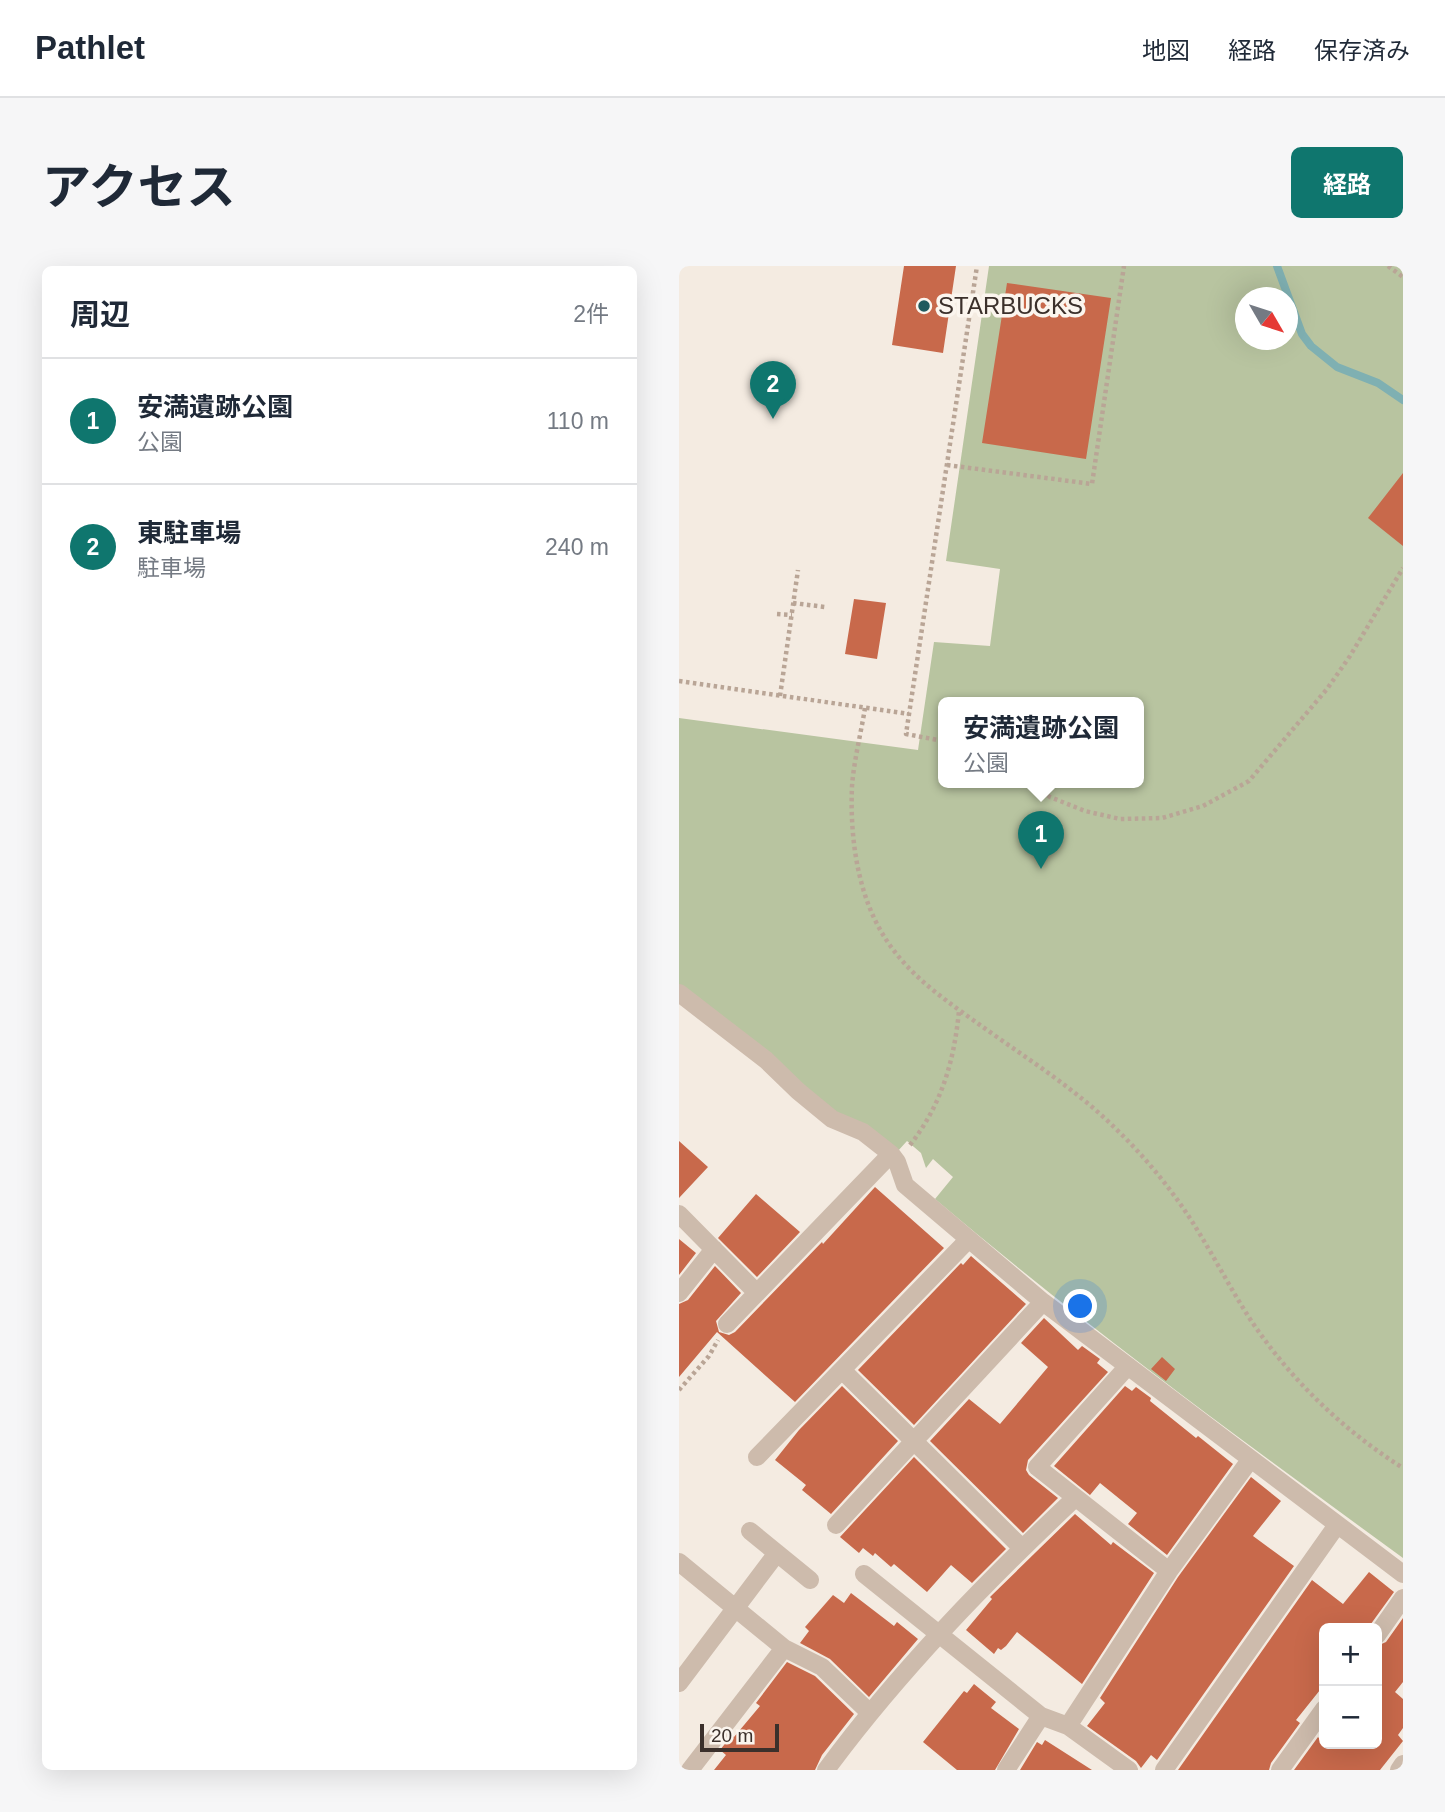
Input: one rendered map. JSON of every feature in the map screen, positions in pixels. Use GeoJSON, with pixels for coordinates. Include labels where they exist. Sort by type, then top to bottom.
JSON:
{"type":"FeatureCollection","features":[{"type":"Feature","properties":{"kind":"street"},"geometry":{"type":"LineString","coordinates":[[679,993],[766,1060],[832,1119],[863,1132],[894,1158],[905,1185],[1043,1302],[1403,1574]]}},
{"type":"Feature","properties":{"kind":"street"},"geometry":{"type":"LineString","coordinates":[[727,1324],[894,1158]]}},
{"type":"Feature","properties":{"kind":"street"},"geometry":{"type":"LineString","coordinates":[[679,1214],[757,1293]]}},
{"type":"Feature","properties":{"kind":"street"},"geometry":{"type":"LineString","coordinates":[[757,1457],[968,1241]]}},
{"type":"Feature","properties":{"kind":"street"},"geometry":{"type":"LineString","coordinates":[[679,1293],[714,1249]]}},
{"type":"Feature","properties":{"kind":"street"},"geometry":{"type":"LineString","coordinates":[[836,1525],[1043,1302]]}},
{"type":"Feature","properties":{"kind":"street"},"geometry":{"type":"LineString","coordinates":[[1128,1366],[1037,1467],[1169,1570]]}},
{"type":"Feature","properties":{"kind":"street"},"geometry":{"type":"LineString","coordinates":[[842,1370],[1022,1548]]}},
{"type":"Feature","properties":{"kind":"street"},"geometry":{"type":"LineString","coordinates":[[1068,1726],[1169,1570],[1250,1460]]}},
{"type":"Feature","properties":{"kind":"street"},"geometry":{"type":"LineString","coordinates":[[826,1770],[870,1713],[939,1635],[1022,1548],[1075,1498]]}},
{"type":"Feature","properties":{"kind":"street"},"geometry":{"type":"LineString","coordinates":[[1164,1770],[1337,1525]]}},
{"type":"Feature","properties":{"kind":"street"},"geometry":{"type":"LineString","coordinates":[[750,1531],[810,1580]]}},
{"type":"Feature","properties":{"kind":"street"},"geometry":{"type":"LineString","coordinates":[[679,1683],[777,1553]]}},
{"type":"Feature","properties":{"kind":"street"},"geometry":{"type":"LineString","coordinates":[[679,1562],[784,1647],[822,1667],[870,1713]]}},
{"type":"Feature","properties":{"kind":"street"},"geometry":{"type":"LineString","coordinates":[[864,1574],[1041,1716],[1068,1726],[1129,1770]]}},
{"type":"Feature","properties":{"kind":"street"},"geometry":{"type":"LineString","coordinates":[[1382,1628],[1403,1598]]}},
{"type":"Feature","properties":{"kind":"street"},"geometry":{"type":"LineString","coordinates":[[689,1770],[784,1647]]}},
{"type":"Feature","properties":{"kind":"street"},"geometry":{"type":"LineString","coordinates":[[1006,1770],[1041,1716]]}},
{"type":"Feature","properties":{"kind":"street"},"geometry":{"type":"LineString","coordinates":[[1280,1770],[1319,1716]]}},
{"type":"Feature","properties":{"kind":"street"},"geometry":{"type":"LineString","coordinates":[[1399,1770],[1403,1764]]}},
{"type":"Feature","properties":{"kind":"path"},"geometry":{"type":"LineString","coordinates":[[938,740],[906,734],[977,266]]}},
{"type":"Feature","properties":{"kind":"path"},"geometry":{"type":"LineString","coordinates":[[947,465],[1092,484],[1124,266]]}},
{"type":"Feature","properties":{"kind":"path"},"geometry":{"type":"LineString","coordinates":[[1388,266],[1403,277]]}},
{"type":"Feature","properties":{"kind":"path"},"geometry":{"type":"LineString","coordinates":[[1038,788],[1050,797],[1085,811],[1120,819],[1162,818],[1203,806],[1249,781],[1327,689],[1403,568]]}},
{"type":"Feature","properties":{"kind":"path"},"geometry":{"type":"LineString","coordinates":[[780,696],[798,569]]}},
{"type":"Feature","properties":{"kind":"path"},"geometry":{"type":"LineString","coordinates":[[793,603],[825,607]]}},
{"type":"Feature","properties":{"kind":"path"},"geometry":{"type":"LineString","coordinates":[[777,614],[792,615]]}},
{"type":"Feature","properties":{"kind":"path"},"geometry":{"type":"LineString","coordinates":[[679,681],[909,714]]}},
{"type":"Feature","properties":{"kind":"path"},"geometry":{"type":"LineString","coordinates":[[865,708],[852,784],[853,838],[862,883],[876,922],[895,955],[927,986],[1068,1090],[1122,1135],[1182,1206],[1252,1323],[1287,1367],[1315,1399],[1347,1428],[1403,1468]]}},
{"type":"Feature","properties":{"kind":"path"},"geometry":{"type":"LineString","coordinates":[[894,1158],[924,1128],[939,1100],[950,1069],[959,1010]]}},
{"type":"Feature","properties":{"kind":"path"},"geometry":{"type":"LineString","coordinates":[[679,1390],[709,1356],[727,1324]]}},
{"type":"Feature","properties":{"kind":"green space"},"geometry":{"type":"Polygon","coordinates":[[[989,266],[1403,266],[1403,1558],[1107,1338],[935,1199],[953,1177],[933,1159],[926,1168],[921,1153],[907,1141],[897,1152],[842,1118],[679,987],[679,718],[918,750],[934,642],[990,646],[1000,569],[946,561],[989,266]]]}},
{"type":"Feature","properties":{"kind":"building","name":"STARBUCKS"},"geometry":{"type":"Polygon","coordinates":[[[904,266],[956,266],[943,353],[892,345],[904,266]]]}},
{"type":"Feature","properties":{"kind":"building"},"geometry":{"type":"Polygon","coordinates":[[[1007,283],[1111,298],[1086,459],[982,443],[1007,283]]]}},
{"type":"Feature","properties":{"kind":"building"},"geometry":{"type":"Polygon","coordinates":[[[1403,473],[1403,546],[1368,518],[1403,473]]]}},
{"type":"Feature","properties":{"kind":"building"},"geometry":{"type":"Polygon","coordinates":[[[854,599],[886,603],[877,659],[845,654],[854,599]]]}},
{"type":"Feature","properties":{"kind":"building"},"geometry":{"type":"Polygon","coordinates":[[[679,1141],[708,1167],[679,1198],[679,1141]]]}},
{"type":"Feature","properties":{"kind":"building"},"geometry":{"type":"Polygon","coordinates":[[[875,1187],[944,1248],[795,1402],[717,1332],[679,1377],[679,1304],[688,1300],[715,1266],[741,1293],[716,1321],[719,1332],[729,1335],[735,1332],[822,1242],[823,1244],[875,1187]]]}},
{"type":"Feature","properties":{"kind":"building"},"geometry":{"type":"Polygon","coordinates":[[[756,1194],[800,1232],[757,1277],[718,1238],[756,1194]]]}},
{"type":"Feature","properties":{"kind":"building"},"geometry":{"type":"Polygon","coordinates":[[[679,1239],[696,1253],[679,1275],[679,1239]]]}},
{"type":"Feature","properties":{"kind":"building"},"geometry":{"type":"Polygon","coordinates":[[[971,1256],[1026,1304],[914,1425],[858,1370],[961,1263],[963,1265],[971,1256]]]}},
{"type":"Feature","properties":{"kind":"building"},"geometry":{"type":"Polygon","coordinates":[[[1044,1318],[1078,1350],[1082,1346],[1100,1359],[1097,1363],[1108,1372],[1028,1460],[1026,1470],[1029,1475],[1058,1498],[1023,1533],[930,1441],[969,1399],[1000,1424],[1048,1367],[1021,1343],[1044,1318]]]}},
{"type":"Feature","properties":{"kind":"building"},"geometry":{"type":"Polygon","coordinates":[[[1162,1357],[1175,1369],[1166,1381],[1151,1369],[1162,1357]]]}},
{"type":"Feature","properties":{"kind":"building"},"geometry":{"type":"Polygon","coordinates":[[[842,1386],[898,1441],[831,1514],[802,1490],[806,1485],[775,1460],[799,1430],[842,1386]]]}},
{"type":"Feature","properties":{"kind":"building"},"geometry":{"type":"Polygon","coordinates":[[[1125,1386],[1132,1391],[1136,1387],[1196,1438],[1198,1436],[1233,1464],[1167,1555],[1128,1524],[1137,1513],[1100,1483],[1090,1495],[1054,1466],[1125,1386]]]}},
{"type":"Feature","properties":{"kind":"building"},"geometry":{"type":"Polygon","coordinates":[[[914,1457],[1006,1549],[972,1583],[951,1565],[927,1592],[894,1564],[891,1567],[875,1553],[873,1556],[863,1548],[859,1553],[840,1537],[914,1457]]]}},
{"type":"Feature","properties":{"kind":"building"},"geometry":{"type":"Polygon","coordinates":[[[1251,1477],[1281,1501],[1253,1536],[1294,1566],[1157,1760],[1151,1755],[1141,1768],[1136,1761],[1087,1726],[1105,1703],[1100,1698],[1178,1577],[1251,1477]]]}},
{"type":"Feature","properties":{"kind":"building"},"geometry":{"type":"Polygon","coordinates":[[[1075,1514],[1111,1545],[1113,1542],[1154,1573],[1082,1684],[1017,1632],[1006,1646],[1001,1650],[998,1648],[994,1654],[966,1630],[992,1599],[990,1597],[1075,1514]]]}},
{"type":"Feature","properties":{"kind":"building"},"geometry":{"type":"Polygon","coordinates":[[[1369,1572],[1394,1592],[1372,1623],[1319,1623],[1319,1691],[1296,1720],[1300,1723],[1271,1763],[1269,1770],[1178,1770],[1312,1580],[1343,1604],[1369,1572]]]}},
{"type":"Feature","properties":{"kind":"building"},"geometry":{"type":"Polygon","coordinates":[[[851,1593],[894,1626],[897,1622],[918,1639],[869,1697],[830,1659],[800,1643],[809,1631],[805,1627],[833,1595],[844,1603],[851,1593]]]}},
{"type":"Feature","properties":{"kind":"building"},"geometry":{"type":"Polygon","coordinates":[[[1403,1618],[1403,1682],[1395,1692],[1403,1699],[1403,1728],[1398,1735],[1403,1741],[1380,1770],[1294,1770],[1318,1737],[1319,1749],[1382,1749],[1382,1644],[1403,1618]]]}},
{"type":"Feature","properties":{"kind":"building"},"geometry":{"type":"Polygon","coordinates":[[[787,1662],[815,1676],[854,1714],[822,1755],[815,1770],[714,1770],[726,1755],[720,1750],[760,1706],[756,1703],[787,1662]]]}},
{"type":"Feature","properties":{"kind":"building"},"geometry":{"type":"Polygon","coordinates":[[[974,1684],[996,1702],[991,1708],[1019,1729],[995,1770],[957,1770],[923,1742],[964,1691],[967,1693],[974,1684]]]}},
{"type":"Feature","properties":{"kind":"building"},"geometry":{"type":"Polygon","coordinates":[[[1045,1740],[1092,1770],[1020,1770],[1037,1742],[1042,1745],[1045,1740]]]}},
{"type":"Feature","properties":{"kind":"waterway"},"geometry":{"type":"LineString","coordinates":[[1277,266],[1302,334],[1311,346],[1337,367],[1378,383],[1403,400]]}},
{"type":"Feature","properties":{"kind":"place","name":"STARBUCKS"},"geometry":{"type":"Point","coordinates":[924,306]}},
{"type":"Feature","properties":{"kind":"place","name":"東駐車場"},"geometry":{"type":"Point","coordinates":[773,419]}},
{"type":"Feature","properties":{"kind":"place","name":"安満遺跡公園"},"geometry":{"type":"Point","coordinates":[1041,869]}}]}
